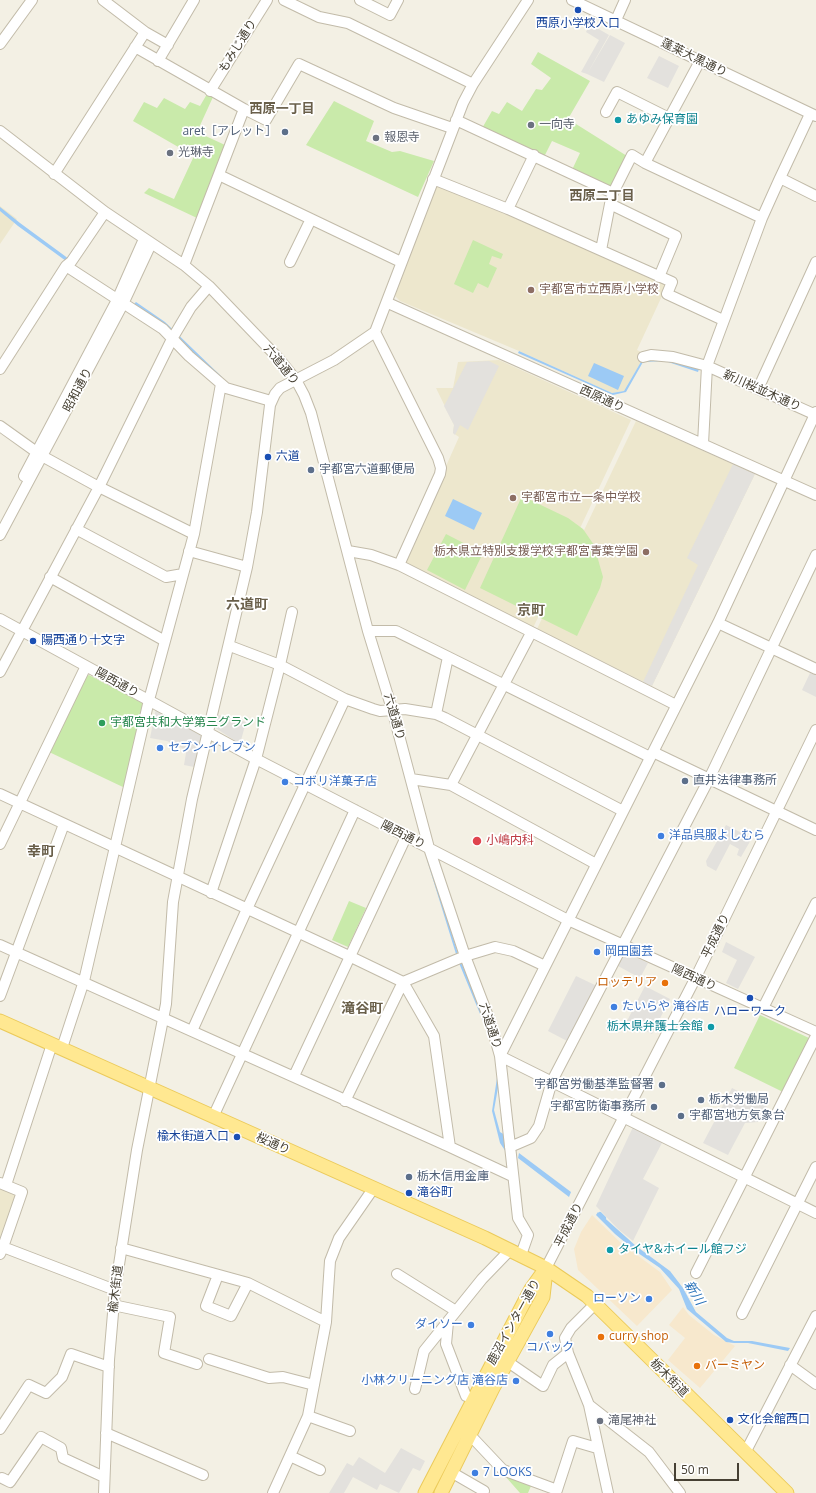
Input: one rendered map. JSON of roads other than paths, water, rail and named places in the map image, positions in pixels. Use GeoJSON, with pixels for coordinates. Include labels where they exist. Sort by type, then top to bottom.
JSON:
{"type":"FeatureCollection","features":[{"type":"Feature","properties":{"kind":"main road","name":"桜通り"},"geometry":{"type":"LineString","coordinates":[[0,1021],[546,1268]]}},
{"type":"Feature","properties":{"kind":"main road","name":"栃木街道"},"geometry":{"type":"LineString","coordinates":[[546,1268],[574,1286],[595,1304],[787,1493]]}},
{"type":"Feature","properties":{"kind":"main road","name":"鹿沼インター通り"},"geometry":{"type":"LineString","coordinates":[[442,1492],[470,1435],[543,1297],[546,1268]]}},
{"type":"Feature","properties":{"kind":"main road","name":"鹿沼インター通り"},"geometry":{"type":"LineString","coordinates":[[425,1493],[531,1289],[546,1268]]}},
{"type":"Feature","properties":{"kind":"street"},"geometry":{"type":"LineString","coordinates":[[0,44],[32,0]]}},
{"type":"Feature","properties":{"kind":"street"},"geometry":{"type":"LineString","coordinates":[[102,0],[146,32],[168,44]]}},
{"type":"Feature","properties":{"kind":"street"},"geometry":{"type":"LineString","coordinates":[[158,61],[194,0]]}},
{"type":"Feature","properties":{"kind":"street","name":"もみじ通り"},"geometry":{"type":"LineString","coordinates":[[210,91],[267,0]]}},
{"type":"Feature","properties":{"kind":"street"},"geometry":{"type":"LineString","coordinates":[[284,0],[319,17],[348,22],[473,84]]}},
{"type":"Feature","properties":{"kind":"street"},"geometry":{"type":"LineString","coordinates":[[360,0],[390,15],[398,0]]}},
{"type":"Feature","properties":{"kind":"street"},"geometry":{"type":"LineString","coordinates":[[66,266],[163,329],[226,388],[271,401],[280,388],[334,360],[375,332],[388,303],[454,124],[473,84],[528,0]]}},
{"type":"Feature","properties":{"kind":"street","name":"蓬莱大黒通り"},"geometry":{"type":"LineString","coordinates":[[572,0],[813,115]]}},
{"type":"Feature","properties":{"kind":"street"},"geometry":{"type":"LineString","coordinates":[[616,20],[625,0]]}},
{"type":"Feature","properties":{"kind":"street"},"geometry":{"type":"LineString","coordinates":[[54,174],[146,32]]}},
{"type":"Feature","properties":{"kind":"street"},"geometry":{"type":"LineString","coordinates":[[135,47],[210,91],[266,120],[299,64],[394,108],[454,124],[534,155],[613,193]]}},
{"type":"Feature","properties":{"kind":"street"},"geometry":{"type":"LineString","coordinates":[[645,163],[700,61]]}},
{"type":"Feature","properties":{"kind":"street"},"geometry":{"type":"LineString","coordinates":[[606,112],[617,92],[669,118]]}},
{"type":"Feature","properties":{"kind":"street"},"geometry":{"type":"LineString","coordinates":[[184,265],[244,109]]}},
{"type":"Feature","properties":{"kind":"street"},"geometry":{"type":"LineString","coordinates":[[703,444],[707,366],[762,218],[780,178],[813,115]]}},
{"type":"Feature","properties":{"kind":"street","name":"六道通り"},"geometry":{"type":"LineString","coordinates":[[0,131],[105,212],[184,265],[209,286],[280,360],[296,380],[311,413],[368,631],[392,709],[429,848],[464,956],[491,1024],[500,1056],[512,1176],[518,1218],[528,1235],[515,1253]]}},
{"type":"Feature","properties":{"kind":"street"},"geometry":{"type":"LineString","coordinates":[[508,209],[534,155]]}},
{"type":"Feature","properties":{"kind":"street"},"geometry":{"type":"LineString","coordinates":[[601,250],[613,193],[632,155],[645,163],[762,218]]}},
{"type":"Feature","properties":{"kind":"street"},"geometry":{"type":"LineString","coordinates":[[219,175],[402,262]]}},
{"type":"Feature","properties":{"kind":"street"},"geometry":{"type":"LineString","coordinates":[[780,178],[816,196]]}},
{"type":"Feature","properties":{"kind":"street"},"geometry":{"type":"LineString","coordinates":[[433,180],[508,209],[672,282],[667,294],[723,320]]}},
{"type":"Feature","properties":{"kind":"street"},"geometry":{"type":"LineString","coordinates":[[610,204],[676,236],[659,277]]}},
{"type":"Feature","properties":{"kind":"street"},"geometry":{"type":"LineString","coordinates":[[0,369],[66,266],[71,262],[105,212]]}},
{"type":"Feature","properties":{"kind":"street"},"geometry":{"type":"LineString","coordinates":[[290,262],[311,219]]}},
{"type":"Feature","properties":{"kind":"street","name":"昭和通り"},"geometry":{"type":"LineString","coordinates":[[0,535],[40,454],[120,302],[148,241]]}},
{"type":"Feature","properties":{"kind":"street"},"geometry":{"type":"LineString","coordinates":[[758,389],[816,262]]}},
{"type":"Feature","properties":{"kind":"street"},"geometry":{"type":"LineString","coordinates":[[0,672],[99,487],[172,339],[191,307],[209,286]]}},
{"type":"Feature","properties":{"kind":"street","name":"西原通り"},"geometry":{"type":"LineString","coordinates":[[388,303],[816,494]]}},
{"type":"Feature","properties":{"kind":"street"},"geometry":{"type":"LineString","coordinates":[[375,332],[438,458],[441,468],[440,474],[399,565]]}},
{"type":"Feature","properties":{"kind":"street","name":"新川桜並木通り"},"geometry":{"type":"LineString","coordinates":[[643,357],[651,355],[673,357],[707,366],[816,414]]}},
{"type":"Feature","properties":{"kind":"street"},"geometry":{"type":"LineString","coordinates":[[115,1290],[2,1250],[22,1192],[3,1184],[84,981],[116,848],[149,700],[194,534],[221,384]]}},
{"type":"Feature","properties":{"kind":"street","name":"楡木街道"},"geometry":{"type":"LineString","coordinates":[[104,1493],[113,1305],[148,1087],[168,992],[170,925],[177,877],[207,732],[230,646],[247,567],[257,512],[268,412],[271,401]]}},
{"type":"Feature","properties":{"kind":"street"},"geometry":{"type":"LineString","coordinates":[[816,414],[718,623],[500,1056],[816,1213]]}},
{"type":"Feature","properties":{"kind":"street"},"geometry":{"type":"LineString","coordinates":[[0,426],[40,454],[99,487],[194,534]]}},
{"type":"Feature","properties":{"kind":"street","name":"昭和通り"},"geometry":{"type":"LineString","coordinates":[[0,521],[40,454]]}},
{"type":"Feature","properties":{"kind":"street"},"geometry":{"type":"LineString","coordinates":[[76,529],[166,576],[183,574]]}},
{"type":"Feature","properties":{"kind":"street"},"geometry":{"type":"LineString","coordinates":[[189,551],[247,567]]}},
{"type":"Feature","properties":{"kind":"street"},"geometry":{"type":"LineString","coordinates":[[348,551],[371,555],[399,565],[676,705]]}},
{"type":"Feature","properties":{"kind":"street"},"geometry":{"type":"LineString","coordinates":[[510,1151],[530,1138],[539,1126],[552,1082],[709,779],[816,555]]}},
{"type":"Feature","properties":{"kind":"street"},"geometry":{"type":"LineString","coordinates":[[50,577],[165,640]]}},
{"type":"Feature","properties":{"kind":"street"},"geometry":{"type":"LineString","coordinates":[[211,893],[256,759],[292,612]]}},
{"type":"Feature","properties":{"kind":"street","name":"陽西通り"},"geometry":{"type":"LineString","coordinates":[[0,619],[256,759],[568,920],[695,979],[816,1032]]}},
{"type":"Feature","properties":{"kind":"street"},"geometry":{"type":"LineString","coordinates":[[718,623],[816,669]]}},
{"type":"Feature","properties":{"kind":"street"},"geometry":{"type":"LineString","coordinates":[[368,631],[396,631],[651,755],[709,779],[816,830]]}},
{"type":"Feature","properties":{"kind":"street"},"geometry":{"type":"LineString","coordinates":[[451,785],[531,633]]}},
{"type":"Feature","properties":{"kind":"street"},"geometry":{"type":"LineString","coordinates":[[230,646],[280,666],[345,699],[373,709],[380,711],[405,709],[436,714],[623,811]]}},
{"type":"Feature","properties":{"kind":"street"},"geometry":{"type":"LineString","coordinates":[[436,714],[448,657]]}},
{"type":"Feature","properties":{"kind":"street"},"geometry":{"type":"LineString","coordinates":[[0,844],[86,666]]}},
{"type":"Feature","properties":{"kind":"street"},"geometry":{"type":"LineString","coordinates":[[192,1030],[345,699]]}},
{"type":"Feature","properties":{"kind":"street","name":"平成通り"},"geometry":{"type":"LineString","coordinates":[[546,1268],[695,979],[777,812],[812,749],[816,730]]}},
{"type":"Feature","properties":{"kind":"street"},"geometry":{"type":"LineString","coordinates":[[411,779],[451,785],[596,864]]}},
{"type":"Feature","properties":{"kind":"street"},"geometry":{"type":"LineString","coordinates":[[0,794],[298,932],[402,982],[434,1036],[450,1147]]}},
{"type":"Feature","properties":{"kind":"street"},"geometry":{"type":"LineString","coordinates":[[213,1117],[355,810]]}},
{"type":"Feature","properties":{"kind":"street"},"geometry":{"type":"LineString","coordinates":[[0,996],[64,824]]}},
{"type":"Feature","properties":{"kind":"street"},"geometry":{"type":"LineString","coordinates":[[294,1076],[406,837]]}},
{"type":"Feature","properties":{"kind":"street"},"geometry":{"type":"LineString","coordinates":[[763,1008],[816,903]]}},
{"type":"Feature","properties":{"kind":"street"},"geometry":{"type":"LineString","coordinates":[[0,945],[84,981],[512,1176]]}},
{"type":"Feature","properties":{"kind":"street"},"geometry":{"type":"LineString","coordinates":[[345,1101],[402,982],[464,956],[495,947],[505,948],[545,966]]}},
{"type":"Feature","properties":{"kind":"street"},"geometry":{"type":"LineString","coordinates":[[696,1273],[816,1036]]}},
{"type":"Feature","properties":{"kind":"street"},"geometry":{"type":"LineString","coordinates":[[742,1314],[816,1167]]}},
{"type":"Feature","properties":{"kind":"street"},"geometry":{"type":"LineString","coordinates":[[273,1493],[308,1416],[326,1322],[330,1261],[339,1238],[373,1189]]}},
{"type":"Feature","properties":{"kind":"street"},"geometry":{"type":"LineString","coordinates":[[121,1248],[248,1283],[326,1322]]}},
{"type":"Feature","properties":{"kind":"street"},"geometry":{"type":"LineString","coordinates":[[415,1389],[424,1351],[482,1279],[515,1253]]}},
{"type":"Feature","properties":{"kind":"street"},"geometry":{"type":"LineString","coordinates":[[397,1274],[456,1311]]}},
{"type":"Feature","properties":{"kind":"street"},"geometry":{"type":"LineString","coordinates":[[218,1275],[206,1306],[231,1316],[248,1283]]}},
{"type":"Feature","properties":{"kind":"street"},"geometry":{"type":"LineString","coordinates":[[595,1304],[568,1331],[565,1338],[568,1353],[589,1405],[597,1448],[608,1493]]}},
{"type":"Feature","properties":{"kind":"street"},"geometry":{"type":"LineString","coordinates":[[113,1305],[170,1317],[164,1353],[197,1364]]}},
{"type":"Feature","properties":{"kind":"street"},"geometry":{"type":"LineString","coordinates":[[746,1451],[816,1316]]}},
{"type":"Feature","properties":{"kind":"street"},"geometry":{"type":"LineString","coordinates":[[448,1322],[446,1344],[466,1396]]}},
{"type":"Feature","properties":{"kind":"street"},"geometry":{"type":"LineString","coordinates":[[508,1362],[543,1386],[553,1365],[568,1353]]}},
{"type":"Feature","properties":{"kind":"street"},"geometry":{"type":"LineString","coordinates":[[0,1429],[28,1385],[46,1393],[62,1377],[71,1354],[109,1367]]}},
{"type":"Feature","properties":{"kind":"street"},"geometry":{"type":"LineString","coordinates":[[210,1359],[269,1378],[283,1378],[314,1385]]}},
{"type":"Feature","properties":{"kind":"street"},"geometry":{"type":"LineString","coordinates":[[790,1365],[816,1384]]}},
{"type":"Feature","properties":{"kind":"street"},"geometry":{"type":"LineString","coordinates":[[589,1405],[648,1452],[680,1493]]}},
{"type":"Feature","properties":{"kind":"street"},"geometry":{"type":"LineString","coordinates":[[308,1416],[350,1431]]}},
{"type":"Feature","properties":{"kind":"street"},"geometry":{"type":"LineString","coordinates":[[106,1433],[203,1475]]}},
{"type":"Feature","properties":{"kind":"street"},"geometry":{"type":"LineString","coordinates":[[470,1435],[503,1470],[557,1490],[574,1441],[597,1448]]}},
{"type":"Feature","properties":{"kind":"street"},"geometry":{"type":"LineString","coordinates":[[2,1478],[10,1482],[41,1437],[61,1448],[63,1458],[104,1477]]}},
{"type":"Feature","properties":{"kind":"street"},"geometry":{"type":"LineString","coordinates":[[290,1456],[320,1470]]}},
{"type":"Feature","properties":{"kind":"street"},"geometry":{"type":"LineString","coordinates":[[451,1472],[484,1491]]}},
{"type":"Feature","properties":{"kind":"water"},"geometry":{"type":"Polygon","coordinates":[[[0,207],[69,259],[66,261],[18,226],[0,211],[0,207]]]}},
{"type":"Feature","properties":{"kind":"water"},"geometry":{"type":"Polygon","coordinates":[[[136,302],[165,322],[222,377],[220,380],[164,325],[134,304],[136,302]]]}},
{"type":"Feature","properties":{"kind":"water"},"geometry":{"type":"Polygon","coordinates":[[[519,351],[612,393],[624,391],[642,360],[665,360],[699,369],[698,372],[665,361],[643,362],[626,392],[613,395],[518,353],[519,351]]]}},
{"type":"Feature","properties":{"kind":"water"},"geometry":{"type":"Polygon","coordinates":[[[594,363],[624,376],[618,390],[588,376],[594,363]]]}},
{"type":"Feature","properties":{"kind":"water"},"geometry":{"type":"Polygon","coordinates":[[[453,499],[482,513],[474,530],[445,516],[453,499]]]}},
{"type":"Feature","properties":{"kind":"water"},"geometry":{"type":"Polygon","coordinates":[[[429,859],[458,954],[456,954],[427,860],[429,859]]]}},
{"type":"Feature","properties":{"kind":"water"},"geometry":{"type":"Polygon","coordinates":[[[461,962],[492,1036],[501,1071],[494,1110],[500,1132],[505,1135],[506,1152],[500,1143],[492,1111],[498,1071],[496,1057],[490,1038],[459,963],[461,962]]]}},
{"type":"Feature","properties":{"kind":"water"},"geometry":{"type":"Polygon","coordinates":[[[519,1153],[571,1192],[569,1197],[518,1158],[519,1153]]]}},
{"type":"Feature","properties":{"kind":"water"},"geometry":{"type":"Polygon","coordinates":[[[598,1212],[636,1246],[670,1271],[683,1288],[696,1312],[727,1338],[734,1341],[752,1341],[790,1348],[788,1351],[748,1343],[726,1342],[687,1309],[679,1289],[660,1268],[638,1253],[615,1234],[596,1215],[598,1212]]]}},
{"type":"Feature","properties":{"kind":"waterway","name":"新川"},"geometry":{"type":"LineString","coordinates":[[600,1213],[605,1218]]}},
{"type":"Feature","properties":{"kind":"place","name":"西原小学校入口"},"geometry":{"type":"Point","coordinates":[578,10]}},
{"type":"Feature","properties":{"kind":"place","name":"あゆみ保育園"},"geometry":{"type":"Point","coordinates":[618,120]}},
{"type":"Feature","properties":{"kind":"place","name":"一向寺"},"geometry":{"type":"Point","coordinates":[531,125]}},
{"type":"Feature","properties":{"kind":"place","name":"aret［アレット］"},"geometry":{"type":"Point","coordinates":[285,132]}},
{"type":"Feature","properties":{"kind":"place","name":"報恩寺"},"geometry":{"type":"Point","coordinates":[376,138]}},
{"type":"Feature","properties":{"kind":"place","name":"光琳寺"},"geometry":{"type":"Point","coordinates":[170,153]}},
{"type":"Feature","properties":{"kind":"place","name":"宇都宮市立西原小学校"},"geometry":{"type":"Point","coordinates":[531,290]}},
{"type":"Feature","properties":{"kind":"place","name":"六道"},"geometry":{"type":"Point","coordinates":[268,457]}},
{"type":"Feature","properties":{"kind":"place","name":"宇都宮六道郵便局"},"geometry":{"type":"Point","coordinates":[311,470]}},
{"type":"Feature","properties":{"kind":"place","name":"宇都宮市立一条中学校"},"geometry":{"type":"Point","coordinates":[513,498]}},
{"type":"Feature","properties":{"kind":"place","name":"栃木県立特別支援学校宇都宮青葉学園"},"geometry":{"type":"Point","coordinates":[646,552]}},
{"type":"Feature","properties":{"kind":"place","name":"陽西通り十文字"},"geometry":{"type":"Point","coordinates":[33,641]}},
{"type":"Feature","properties":{"kind":"place","name":"宇都宮共和大学第三グランド"},"geometry":{"type":"Point","coordinates":[102,723]}},
{"type":"Feature","properties":{"kind":"place","name":"セブン-イレブン"},"geometry":{"type":"Point","coordinates":[160,748]}},
{"type":"Feature","properties":{"kind":"place","name":"直井法律事務所"},"geometry":{"type":"Point","coordinates":[685,781]}},
{"type":"Feature","properties":{"kind":"place","name":"コボリ洋菓子店"},"geometry":{"type":"Point","coordinates":[285,782]}},
{"type":"Feature","properties":{"kind":"place","name":"洋品呉服よしむら"},"geometry":{"type":"Point","coordinates":[661,836]}},
{"type":"Feature","properties":{"kind":"place","name":"小嶋内科"},"geometry":{"type":"Point","coordinates":[477,841]}},
{"type":"Feature","properties":{"kind":"place","name":"岡田園芸"},"geometry":{"type":"Point","coordinates":[597,952]}},
{"type":"Feature","properties":{"kind":"place","name":"ロッテリア"},"geometry":{"type":"Point","coordinates":[665,983]}},
{"type":"Feature","properties":{"kind":"place","name":"ハローワーク"},"geometry":{"type":"Point","coordinates":[750,998]}},
{"type":"Feature","properties":{"kind":"place","name":"たいらや 滝谷店"},"geometry":{"type":"Point","coordinates":[614,1007]}},
{"type":"Feature","properties":{"kind":"place","name":"栃木県弁護士会館"},"geometry":{"type":"Point","coordinates":[711,1027]}},
{"type":"Feature","properties":{"kind":"place","name":"宇都宮労働基準監督署"},"geometry":{"type":"Point","coordinates":[662,1085]}},
{"type":"Feature","properties":{"kind":"place","name":"栃木労働局"},"geometry":{"type":"Point","coordinates":[701,1100]}},
{"type":"Feature","properties":{"kind":"place","name":"宇都宮防衛事務所"},"geometry":{"type":"Point","coordinates":[654,1107]}},
{"type":"Feature","properties":{"kind":"place","name":"宇都宮地方気象台"},"geometry":{"type":"Point","coordinates":[681,1116]}},
{"type":"Feature","properties":{"kind":"place","name":"楡木街道入口"},"geometry":{"type":"Point","coordinates":[237,1137]}},
{"type":"Feature","properties":{"kind":"place","name":"栃木信用金庫"},"geometry":{"type":"Point","coordinates":[409,1177]}},
{"type":"Feature","properties":{"kind":"place","name":"滝谷町"},"geometry":{"type":"Point","coordinates":[409,1193]}},
{"type":"Feature","properties":{"kind":"place","name":"タイヤ&ホイール館フジ"},"geometry":{"type":"Point","coordinates":[610,1250]}},
{"type":"Feature","properties":{"kind":"place","name":"ローソン"},"geometry":{"type":"Point","coordinates":[649,1299]}},
{"type":"Feature","properties":{"kind":"place","name":"ダイソー"},"geometry":{"type":"Point","coordinates":[471,1325]}},
{"type":"Feature","properties":{"kind":"place","name":"コバック"},"geometry":{"type":"Point","coordinates":[550,1334]}},
{"type":"Feature","properties":{"kind":"place","name":"curry shop"},"geometry":{"type":"Point","coordinates":[601,1337]}},
{"type":"Feature","properties":{"kind":"place","name":"バーミヤン"},"geometry":{"type":"Point","coordinates":[697,1366]}},
{"type":"Feature","properties":{"kind":"place","name":"小林クリーニング店 滝谷店"},"geometry":{"type":"Point","coordinates":[516,1381]}},
{"type":"Feature","properties":{"kind":"place","name":"文化会館西口"},"geometry":{"type":"Point","coordinates":[730,1420]}},
{"type":"Feature","properties":{"kind":"place","name":"滝尾神社"},"geometry":{"type":"Point","coordinates":[600,1421]}},
{"type":"Feature","properties":{"kind":"place","name":"7 LOOKS"},"geometry":{"type":"Point","coordinates":[475,1473]}},
{"type":"Feature","properties":{"kind":"district","name":"西原一丁目"},"geometry":{"type":"Point","coordinates":[282,109]}},
{"type":"Feature","properties":{"kind":"district","name":"西原二丁目"},"geometry":{"type":"Point","coordinates":[602,196]}},
{"type":"Feature","properties":{"kind":"district","name":"六道町"},"geometry":{"type":"Point","coordinates":[247,605]}},
{"type":"Feature","properties":{"kind":"district","name":"京町"},"geometry":{"type":"Point","coordinates":[531,611]}},
{"type":"Feature","properties":{"kind":"district","name":"幸町"},"geometry":{"type":"Point","coordinates":[41,852]}},
{"type":"Feature","properties":{"kind":"district","name":"滝谷町"},"geometry":{"type":"Point","coordinates":[362,1009]}}]}
